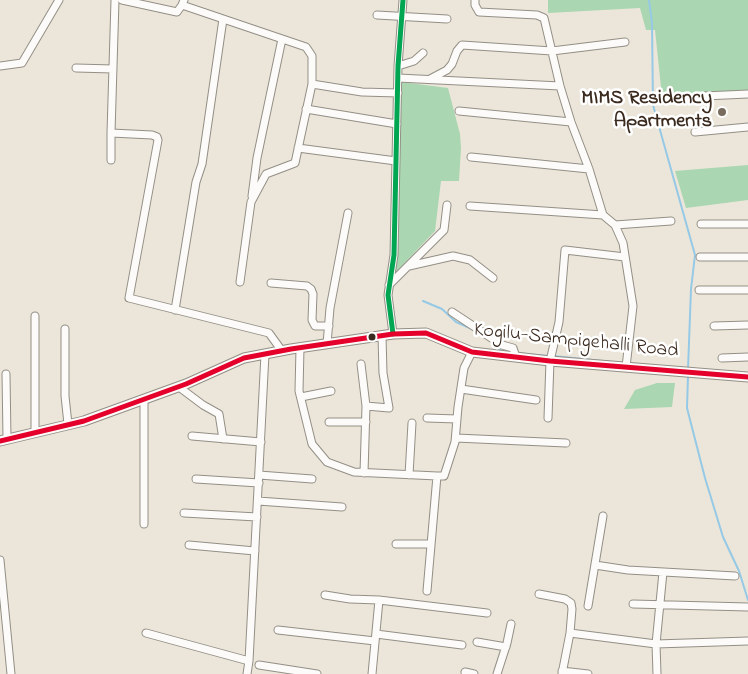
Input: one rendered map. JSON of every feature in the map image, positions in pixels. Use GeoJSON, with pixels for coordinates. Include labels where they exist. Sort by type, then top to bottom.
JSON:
{"type":"FeatureCollection","features":[{"type":"Feature","properties":{"kind":"street"},"geometry":{"type":"LineString","coordinates":[[0,66],[22,62],[59,0]]}},
{"type":"Feature","properties":{"kind":"street"},"geometry":{"type":"LineString","coordinates":[[111,160],[115,0]]}},
{"type":"Feature","properties":{"kind":"street"},"geometry":{"type":"LineString","coordinates":[[122,0],[177,12],[183,3],[223,19],[306,47],[312,56],[312,84],[295,163],[266,174],[250,202]]}},
{"type":"Feature","properties":{"kind":"street"},"geometry":{"type":"LineString","coordinates":[[393,334],[388,294],[394,254],[398,66],[403,0]]}},
{"type":"Feature","properties":{"kind":"street"},"geometry":{"type":"LineString","coordinates":[[475,0],[475,5],[479,12],[537,14],[544,18],[560,86],[603,215],[615,225],[623,243],[632,306],[626,367]]}},
{"type":"Feature","properties":{"kind":"street"},"geometry":{"type":"LineString","coordinates":[[377,15],[447,19]]}},
{"type":"Feature","properties":{"kind":"street"},"geometry":{"type":"LineString","coordinates":[[176,310],[196,182],[202,164],[223,19]]}},
{"type":"Feature","properties":{"kind":"street"},"geometry":{"type":"LineString","coordinates":[[240,282],[250,202],[282,39]]}},
{"type":"Feature","properties":{"kind":"street"},"geometry":{"type":"LineString","coordinates":[[430,80],[447,70],[452,64],[457,51],[462,46],[552,51],[625,42]]}},
{"type":"Feature","properties":{"kind":"street"},"geometry":{"type":"LineString","coordinates":[[398,66],[414,62],[423,53]]}},
{"type":"Feature","properties":{"kind":"street"},"geometry":{"type":"LineString","coordinates":[[76,68],[112,69]]}},
{"type":"Feature","properties":{"kind":"street"},"geometry":{"type":"LineString","coordinates":[[398,78],[560,86]]}},
{"type":"Feature","properties":{"kind":"street"},"geometry":{"type":"LineString","coordinates":[[312,84],[362,92],[398,93]]}},
{"type":"Feature","properties":{"kind":"street"},"geometry":{"type":"LineString","coordinates":[[704,96],[748,94]]}},
{"type":"Feature","properties":{"kind":"street"},"geometry":{"type":"LineString","coordinates":[[306,109],[397,124]]}},
{"type":"Feature","properties":{"kind":"street"},"geometry":{"type":"LineString","coordinates":[[459,111],[571,122]]}},
{"type":"Feature","properties":{"kind":"street"},"geometry":{"type":"LineString","coordinates":[[695,132],[748,127]]}},
{"type":"Feature","properties":{"kind":"street"},"geometry":{"type":"LineString","coordinates":[[111,133],[152,135],[157,137],[158,140],[129,298],[269,333],[282,351]]}},
{"type":"Feature","properties":{"kind":"street"},"geometry":{"type":"LineString","coordinates":[[298,148],[396,162]]}},
{"type":"Feature","properties":{"kind":"street"},"geometry":{"type":"LineString","coordinates":[[470,158],[589,170]]}},
{"type":"Feature","properties":{"kind":"street"},"geometry":{"type":"LineString","coordinates":[[389,285],[444,230],[447,205]]}},
{"type":"Feature","properties":{"kind":"street"},"geometry":{"type":"LineString","coordinates":[[470,206],[603,215]]}},
{"type":"Feature","properties":{"kind":"street"},"geometry":{"type":"LineString","coordinates":[[327,344],[330,308],[348,213]]}},
{"type":"Feature","properties":{"kind":"street"},"geometry":{"type":"LineString","coordinates":[[615,225],[671,222]]}},
{"type":"Feature","properties":{"kind":"street"},"geometry":{"type":"LineString","coordinates":[[701,224],[748,224]]}},
{"type":"Feature","properties":{"kind":"street"},"geometry":{"type":"LineString","coordinates":[[548,418],[550,361],[559,322],[566,250],[625,257]]}},
{"type":"Feature","properties":{"kind":"street"},"geometry":{"type":"LineString","coordinates":[[408,267],[453,256],[470,260],[494,278]]}},
{"type":"Feature","properties":{"kind":"street"},"geometry":{"type":"LineString","coordinates":[[700,258],[748,256]]}},
{"type":"Feature","properties":{"kind":"street"},"geometry":{"type":"LineString","coordinates":[[271,283],[307,286],[311,289],[313,294],[312,320],[315,326],[328,326]]}},
{"type":"Feature","properties":{"kind":"street"},"geometry":{"type":"LineString","coordinates":[[699,290],[748,290]]}},
{"type":"Feature","properties":{"kind":"street"},"geometry":{"type":"LineString","coordinates":[[452,312],[502,345],[513,348],[516,357]]}},
{"type":"Feature","properties":{"kind":"street"},"geometry":{"type":"LineString","coordinates":[[35,316],[35,432]]}},
{"type":"Feature","properties":{"kind":"street"},"geometry":{"type":"LineString","coordinates":[[714,326],[748,325]]}},
{"type":"Feature","properties":{"kind":"street"},"geometry":{"type":"LineString","coordinates":[[65,329],[68,424]]}},
{"type":"Feature","properties":{"kind":"street","name":"Kogilu-Sampigehalli Road"},"geometry":{"type":"LineString","coordinates":[[3,440],[84,421],[179,387],[244,358],[393,334],[426,333],[472,352],[550,361],[748,376]]}},
{"type":"Feature","properties":{"kind":"street"},"geometry":{"type":"LineString","coordinates":[[366,406],[389,408],[383,373],[382,336]]}},
{"type":"Feature","properties":{"kind":"street"},"geometry":{"type":"LineString","coordinates":[[300,348],[301,397],[312,444],[327,462],[354,472],[437,476],[444,476],[456,438],[464,368],[472,352]]}},
{"type":"Feature","properties":{"kind":"street"},"geometry":{"type":"LineString","coordinates":[[246,674],[249,661],[266,354]]}},
{"type":"Feature","properties":{"kind":"street"},"geometry":{"type":"LineString","coordinates":[[722,358],[748,357]]}},
{"type":"Feature","properties":{"kind":"street"},"geometry":{"type":"LineString","coordinates":[[361,364],[366,406],[364,473]]}},
{"type":"Feature","properties":{"kind":"street"},"geometry":{"type":"LineString","coordinates":[[3,440],[6,374]]}},
{"type":"Feature","properties":{"kind":"street"},"geometry":{"type":"LineString","coordinates":[[179,387],[218,414],[223,439]]}},
{"type":"Feature","properties":{"kind":"street"},"geometry":{"type":"LineString","coordinates":[[461,389],[536,400]]}},
{"type":"Feature","properties":{"kind":"street"},"geometry":{"type":"LineString","coordinates":[[301,397],[331,391]]}},
{"type":"Feature","properties":{"kind":"street"},"geometry":{"type":"LineString","coordinates":[[144,399],[144,524]]}},
{"type":"Feature","properties":{"kind":"street"},"geometry":{"type":"LineString","coordinates":[[427,418],[457,419]]}},
{"type":"Feature","properties":{"kind":"street"},"geometry":{"type":"LineString","coordinates":[[329,422],[366,422]]}},
{"type":"Feature","properties":{"kind":"street"},"geometry":{"type":"LineString","coordinates":[[409,475],[412,423]]}},
{"type":"Feature","properties":{"kind":"street"},"geometry":{"type":"LineString","coordinates":[[192,436],[261,442]]}},
{"type":"Feature","properties":{"kind":"street"},"geometry":{"type":"LineString","coordinates":[[456,438],[566,442]]}},
{"type":"Feature","properties":{"kind":"street"},"geometry":{"type":"LineString","coordinates":[[259,475],[312,479]]}},
{"type":"Feature","properties":{"kind":"street"},"geometry":{"type":"LineString","coordinates":[[427,591],[437,476]]}},
{"type":"Feature","properties":{"kind":"street"},"geometry":{"type":"LineString","coordinates":[[196,479],[259,483]]}},
{"type":"Feature","properties":{"kind":"street"},"geometry":{"type":"LineString","coordinates":[[258,501],[342,507]]}},
{"type":"Feature","properties":{"kind":"street"},"geometry":{"type":"LineString","coordinates":[[184,513],[257,517]]}},
{"type":"Feature","properties":{"kind":"street"},"geometry":{"type":"LineString","coordinates":[[588,606],[603,516]]}},
{"type":"Feature","properties":{"kind":"street"},"geometry":{"type":"LineString","coordinates":[[396,544],[430,544]]}},
{"type":"Feature","properties":{"kind":"street"},"geometry":{"type":"LineString","coordinates":[[189,545],[255,551]]}},
{"type":"Feature","properties":{"kind":"street"},"geometry":{"type":"LineString","coordinates":[[0,560],[11,674]]}},
{"type":"Feature","properties":{"kind":"street"},"geometry":{"type":"LineString","coordinates":[[595,566],[628,570],[735,576]]}},
{"type":"Feature","properties":{"kind":"street"},"geometry":{"type":"LineString","coordinates":[[657,674],[656,644],[663,572]]}},
{"type":"Feature","properties":{"kind":"street"},"geometry":{"type":"LineString","coordinates":[[538,594],[565,599],[571,603],[570,633],[562,672],[588,674]]}},
{"type":"Feature","properties":{"kind":"street"},"geometry":{"type":"LineString","coordinates":[[325,595],[487,613]]}},
{"type":"Feature","properties":{"kind":"street"},"geometry":{"type":"LineString","coordinates":[[372,674],[380,600]]}},
{"type":"Feature","properties":{"kind":"street"},"geometry":{"type":"LineString","coordinates":[[633,604],[745,608]]}},
{"type":"Feature","properties":{"kind":"street"},"geometry":{"type":"LineString","coordinates":[[498,674],[511,624]]}},
{"type":"Feature","properties":{"kind":"street"},"geometry":{"type":"LineString","coordinates":[[278,630],[462,645]]}},
{"type":"Feature","properties":{"kind":"street"},"geometry":{"type":"LineString","coordinates":[[146,633],[249,661]]}},
{"type":"Feature","properties":{"kind":"street"},"geometry":{"type":"LineString","coordinates":[[570,633],[656,644],[748,641]]}},
{"type":"Feature","properties":{"kind":"street"},"geometry":{"type":"LineString","coordinates":[[477,642],[506,647]]}},
{"type":"Feature","properties":{"kind":"street"},"geometry":{"type":"LineString","coordinates":[[259,665],[317,674]]}},
{"type":"Feature","properties":{"kind":"street"},"geometry":{"type":"LineString","coordinates":[[465,672],[474,674]]}},
{"type":"Feature","properties":{"kind":"green space"},"geometry":{"type":"Polygon","coordinates":[[[548,0],[748,0],[748,93],[662,97],[655,30],[646,30],[640,8],[548,13],[548,0]]]}},
{"type":"Feature","properties":{"kind":"green space"},"geometry":{"type":"Polygon","coordinates":[[[401,82],[448,88],[460,134],[461,148],[459,181],[441,181],[435,231],[394,274],[397,242],[401,82]]]}},
{"type":"Feature","properties":{"kind":"green space"},"geometry":{"type":"Polygon","coordinates":[[[748,165],[748,200],[686,208],[675,171],[748,165]]]}},
{"type":"Feature","properties":{"kind":"green space"},"geometry":{"type":"Polygon","coordinates":[[[657,383],[675,383],[672,407],[624,409],[635,390],[657,383]]]}},
{"type":"Feature","properties":{"kind":"waterway"},"geometry":{"type":"LineString","coordinates":[[649,0],[652,23],[653,105],[695,255],[691,289],[688,369]]}},
{"type":"Feature","properties":{"kind":"waterway"},"geometry":{"type":"LineString","coordinates":[[423,301],[442,309],[456,322],[472,329]]}},
{"type":"Feature","properties":{"kind":"waterway"},"geometry":{"type":"LineString","coordinates":[[492,343],[501,351]]}},
{"type":"Feature","properties":{"kind":"waterway"},"geometry":{"type":"LineString","coordinates":[[516,353],[548,356]]}},
{"type":"Feature","properties":{"kind":"waterway"},"geometry":{"type":"LineString","coordinates":[[553,356],[623,363]]}},
{"type":"Feature","properties":{"kind":"waterway"},"geometry":{"type":"LineString","coordinates":[[688,376],[687,408],[705,478],[723,537],[739,571],[748,600]]}},
{"type":"Feature","properties":{"kind":"transit line"},"geometry":{"type":"LineString","coordinates":[[393,334],[388,295],[394,255],[398,66],[403,0]]}},
{"type":"Feature","properties":{"kind":"transit line"},"geometry":{"type":"LineString","coordinates":[[0,441],[84,421],[186,384],[244,358],[393,334],[426,333],[472,352],[550,361],[748,377]]}},
{"type":"Feature","properties":{"kind":"place","name":"MIMS Residency Apartments"},"geometry":{"type":"Point","coordinates":[722,112]}}]}
